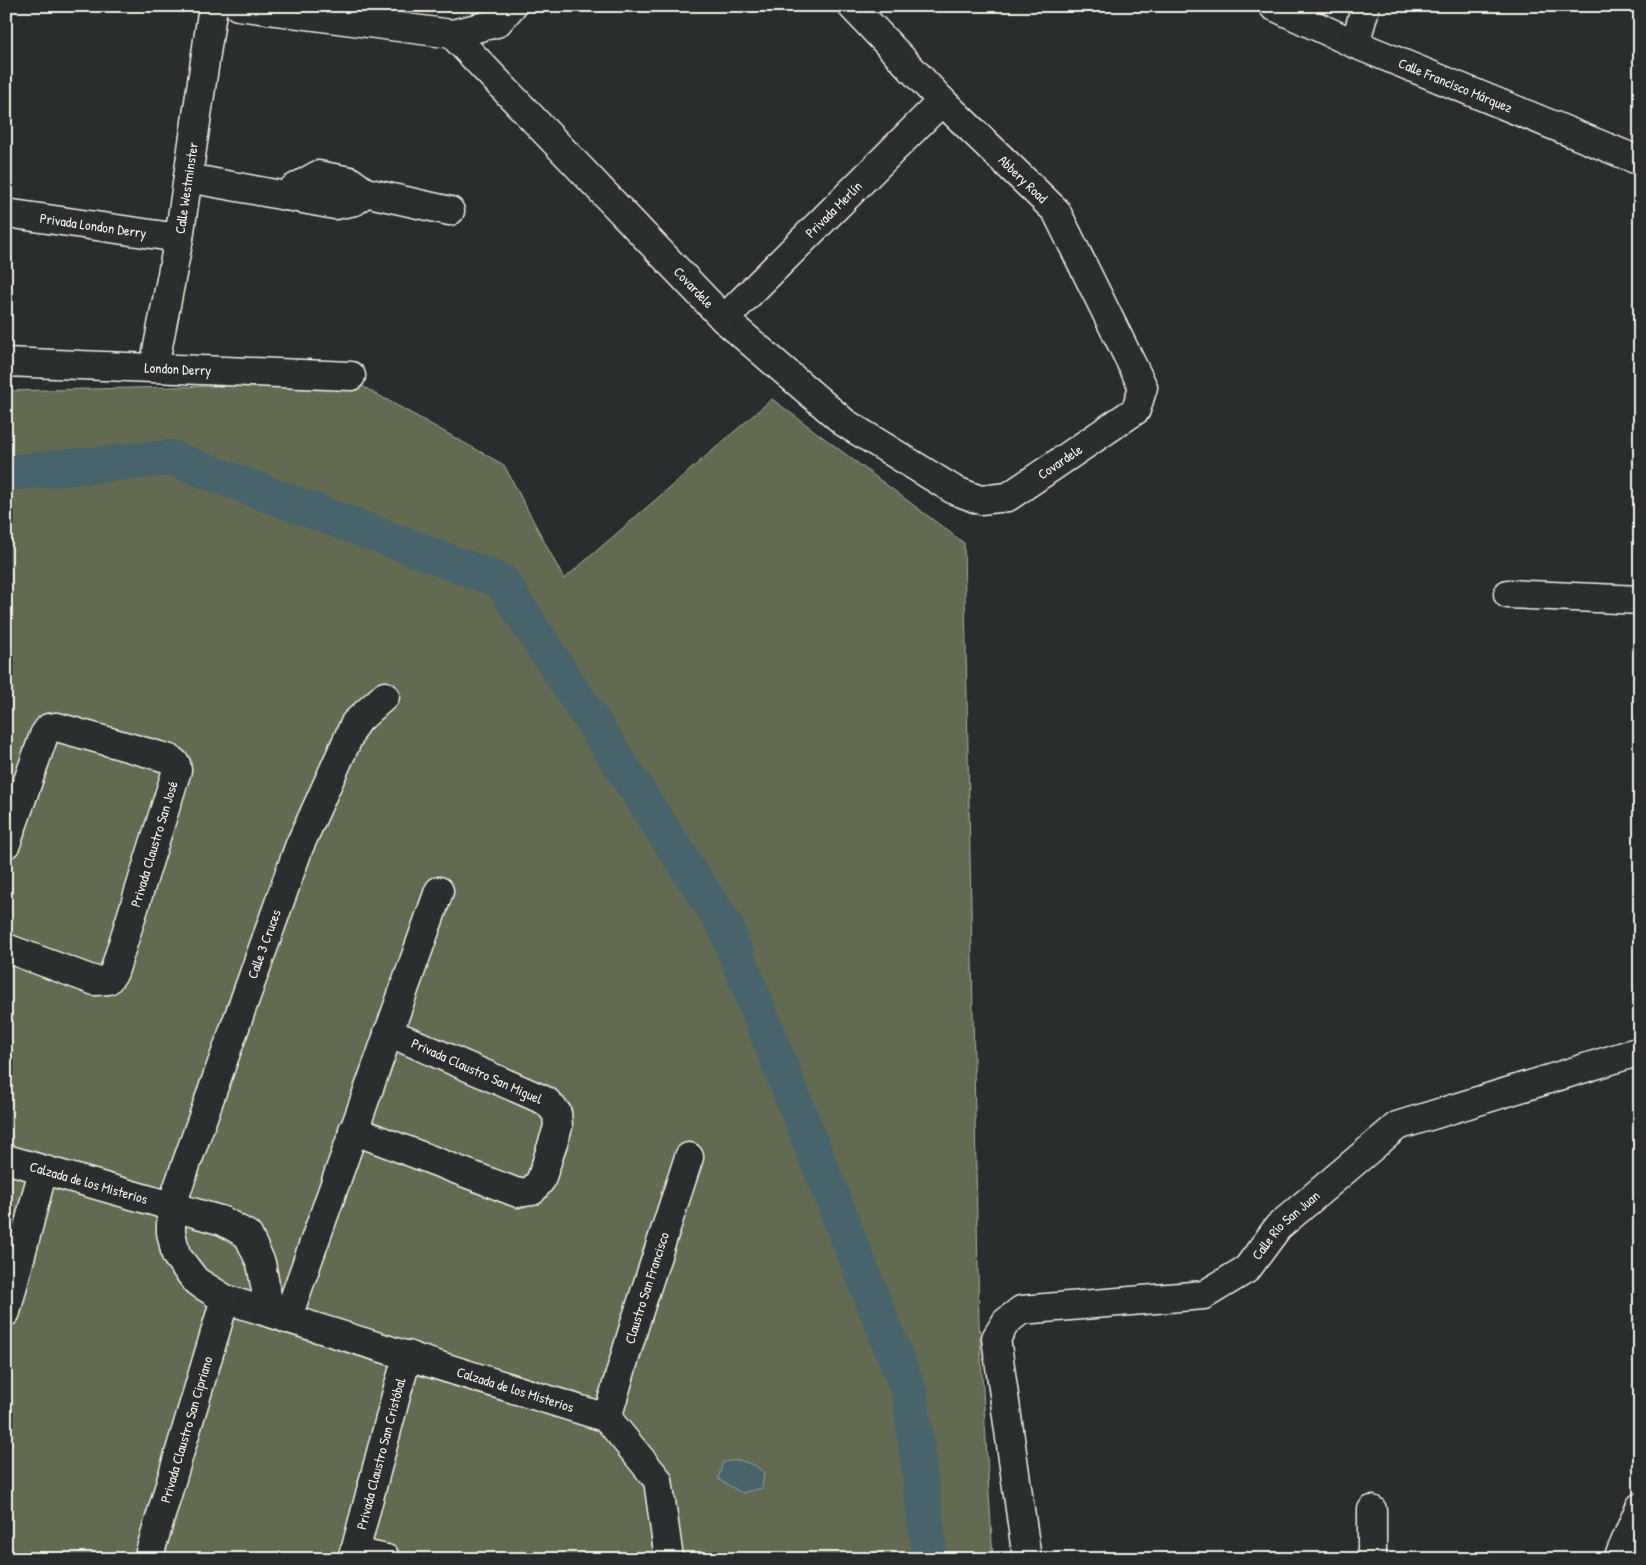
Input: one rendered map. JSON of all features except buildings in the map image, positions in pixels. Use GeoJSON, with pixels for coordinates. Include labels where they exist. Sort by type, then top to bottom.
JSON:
{"type":"FeatureCollection","features":[{"type":"Feature","properties":{"kind":"street","name":"Calle Westminster"},"geometry":{"type":"LineString","coordinates":[[154,368],[179,238],[213,6]]}},
{"type":"Feature","properties":{"kind":"street"},"geometry":{"type":"LineString","coordinates":[[238,6],[452,34],[497,24],[512,6]]}},
{"type":"Feature","properties":{"kind":"street","name":"Abbery Road"},"geometry":{"type":"LineString","coordinates":[[852,6],[942,101],[1056,211],[1143,387]]}},
{"type":"Feature","properties":{"kind":"street","name":"Calle Francisco Márquez"},"geometry":{"type":"LineString","coordinates":[[1273,6],[1354,44],[1640,160]]}},
{"type":"Feature","properties":{"kind":"street"},"geometry":{"type":"LineString","coordinates":[[1354,44],[1364,12],[1364,6]]}},
{"type":"Feature","properties":{"kind":"street","name":"Covardele"},"geometry":{"type":"LineString","coordinates":[[452,34],[724,319],[845,423],[954,490],[980,500],[1008,497],[1136,410],[1143,387]]}},
{"type":"Feature","properties":{"kind":"street","name":"Privada Merlín"},"geometry":{"type":"LineString","coordinates":[[724,319],[942,101]]}},
{"type":"Feature","properties":{"kind":"street"},"geometry":{"type":"LineString","coordinates":[[188,178],[286,196],[293,189],[318,175],[350,181],[365,192],[450,212]]}},
{"type":"Feature","properties":{"kind":"street","name":"Privada London Derry"},"geometry":{"type":"LineString","coordinates":[[6,213],[179,238]]}},
{"type":"Feature","properties":{"kind":"street","name":"London Derry"},"geometry":{"type":"LineString","coordinates":[[6,362],[351,376]]}},
{"type":"Feature","properties":{"kind":"street"},"geometry":{"type":"LineString","coordinates":[[1508,594],[1640,600]]}},
{"type":"Feature","properties":{"kind":"street","name":"Calle 3 Cruces"},"geometry":{"type":"LineString","coordinates":[[171,1207],[299,846],[355,722],[385,696]]}},
{"type":"Feature","properties":{"kind":"street","name":"Privada Claustro San José"},"geometry":{"type":"LineString","coordinates":[[6,844],[44,735],[49,728],[57,727],[151,753],[170,759],[176,764],[177,770],[114,972],[108,980],[95,981],[6,948]]}},
{"type":"Feature","properties":{"kind":"street"},"geometry":{"type":"LineString","coordinates":[[279,1316],[353,1130],[439,891]]}},
{"type":"Feature","properties":{"kind":"street","name":"Privada Claustro San Miguel"},"geometry":{"type":"LineString","coordinates":[[353,1130],[518,1193],[532,1191],[541,1180],[558,1127],[557,1113],[546,1101],[388,1032]]}},
{"type":"Feature","properties":{"kind":"street","name":"Calle Río San Juan"},"geometry":{"type":"LineString","coordinates":[[1027,1559],[996,1338],[1006,1322],[1021,1310],[1204,1295],[1247,1269],[1278,1227],[1397,1126],[1640,1051]]}},
{"type":"Feature","properties":{"kind":"street","name":"Claustro San Francisco"},"geometry":{"type":"LineString","coordinates":[[607,1418],[636,1320],[689,1157]]}},
{"type":"Feature","properties":{"kind":"street","name":"Calzada de los Misterios"},"geometry":{"type":"LineString","coordinates":[[6,1159],[223,1221],[248,1235],[261,1263],[279,1316]]}},
{"type":"Feature","properties":{"kind":"street"},"geometry":{"type":"LineString","coordinates":[[6,1312],[43,1170]]}},
{"type":"Feature","properties":{"kind":"street","name":"Calzada de los Misterios"},"geometry":{"type":"LineString","coordinates":[[171,1207],[171,1232],[176,1255],[196,1281],[225,1299],[607,1418]]}},
{"type":"Feature","properties":{"kind":"street","name":"Privada Claustro San Cipriano"},"geometry":{"type":"LineString","coordinates":[[148,1559],[225,1299]]}},
{"type":"Feature","properties":{"kind":"street","name":"Privada Claustro San Cristóbal"},"geometry":{"type":"LineString","coordinates":[[386,1559],[353,1555],[408,1355]]}},
{"type":"Feature","properties":{"kind":"street"},"geometry":{"type":"LineString","coordinates":[[607,1418],[658,1480],[669,1559]]}},
{"type":"Feature","properties":{"kind":"street"},"geometry":{"type":"LineString","coordinates":[[1618,1559],[1640,1507]]}},
{"type":"Feature","properties":{"kind":"street"},"geometry":{"type":"LineString","coordinates":[[1372,1510],[1372,1559]]}},
{"type":"Feature","properties":{"kind":"green space"},"geometry":{"type":"Polygon","coordinates":[[[258,385],[362,386],[504,465],[564,579],[772,399],[964,543],[979,1322],[993,1559],[6,1559],[6,391],[258,385]]]}},
{"type":"Feature","properties":{"kind":"water"},"geometry":{"type":"Polygon","coordinates":[[[739,1460],[756,1466],[764,1473],[762,1488],[742,1493],[718,1479],[723,1462],[739,1460]]]}},
{"type":"Feature","properties":{"kind":"waterway"},"geometry":{"type":"LineString","coordinates":[[6,473],[171,458],[501,581],[724,924],[910,1394],[930,1559]]}}]}
